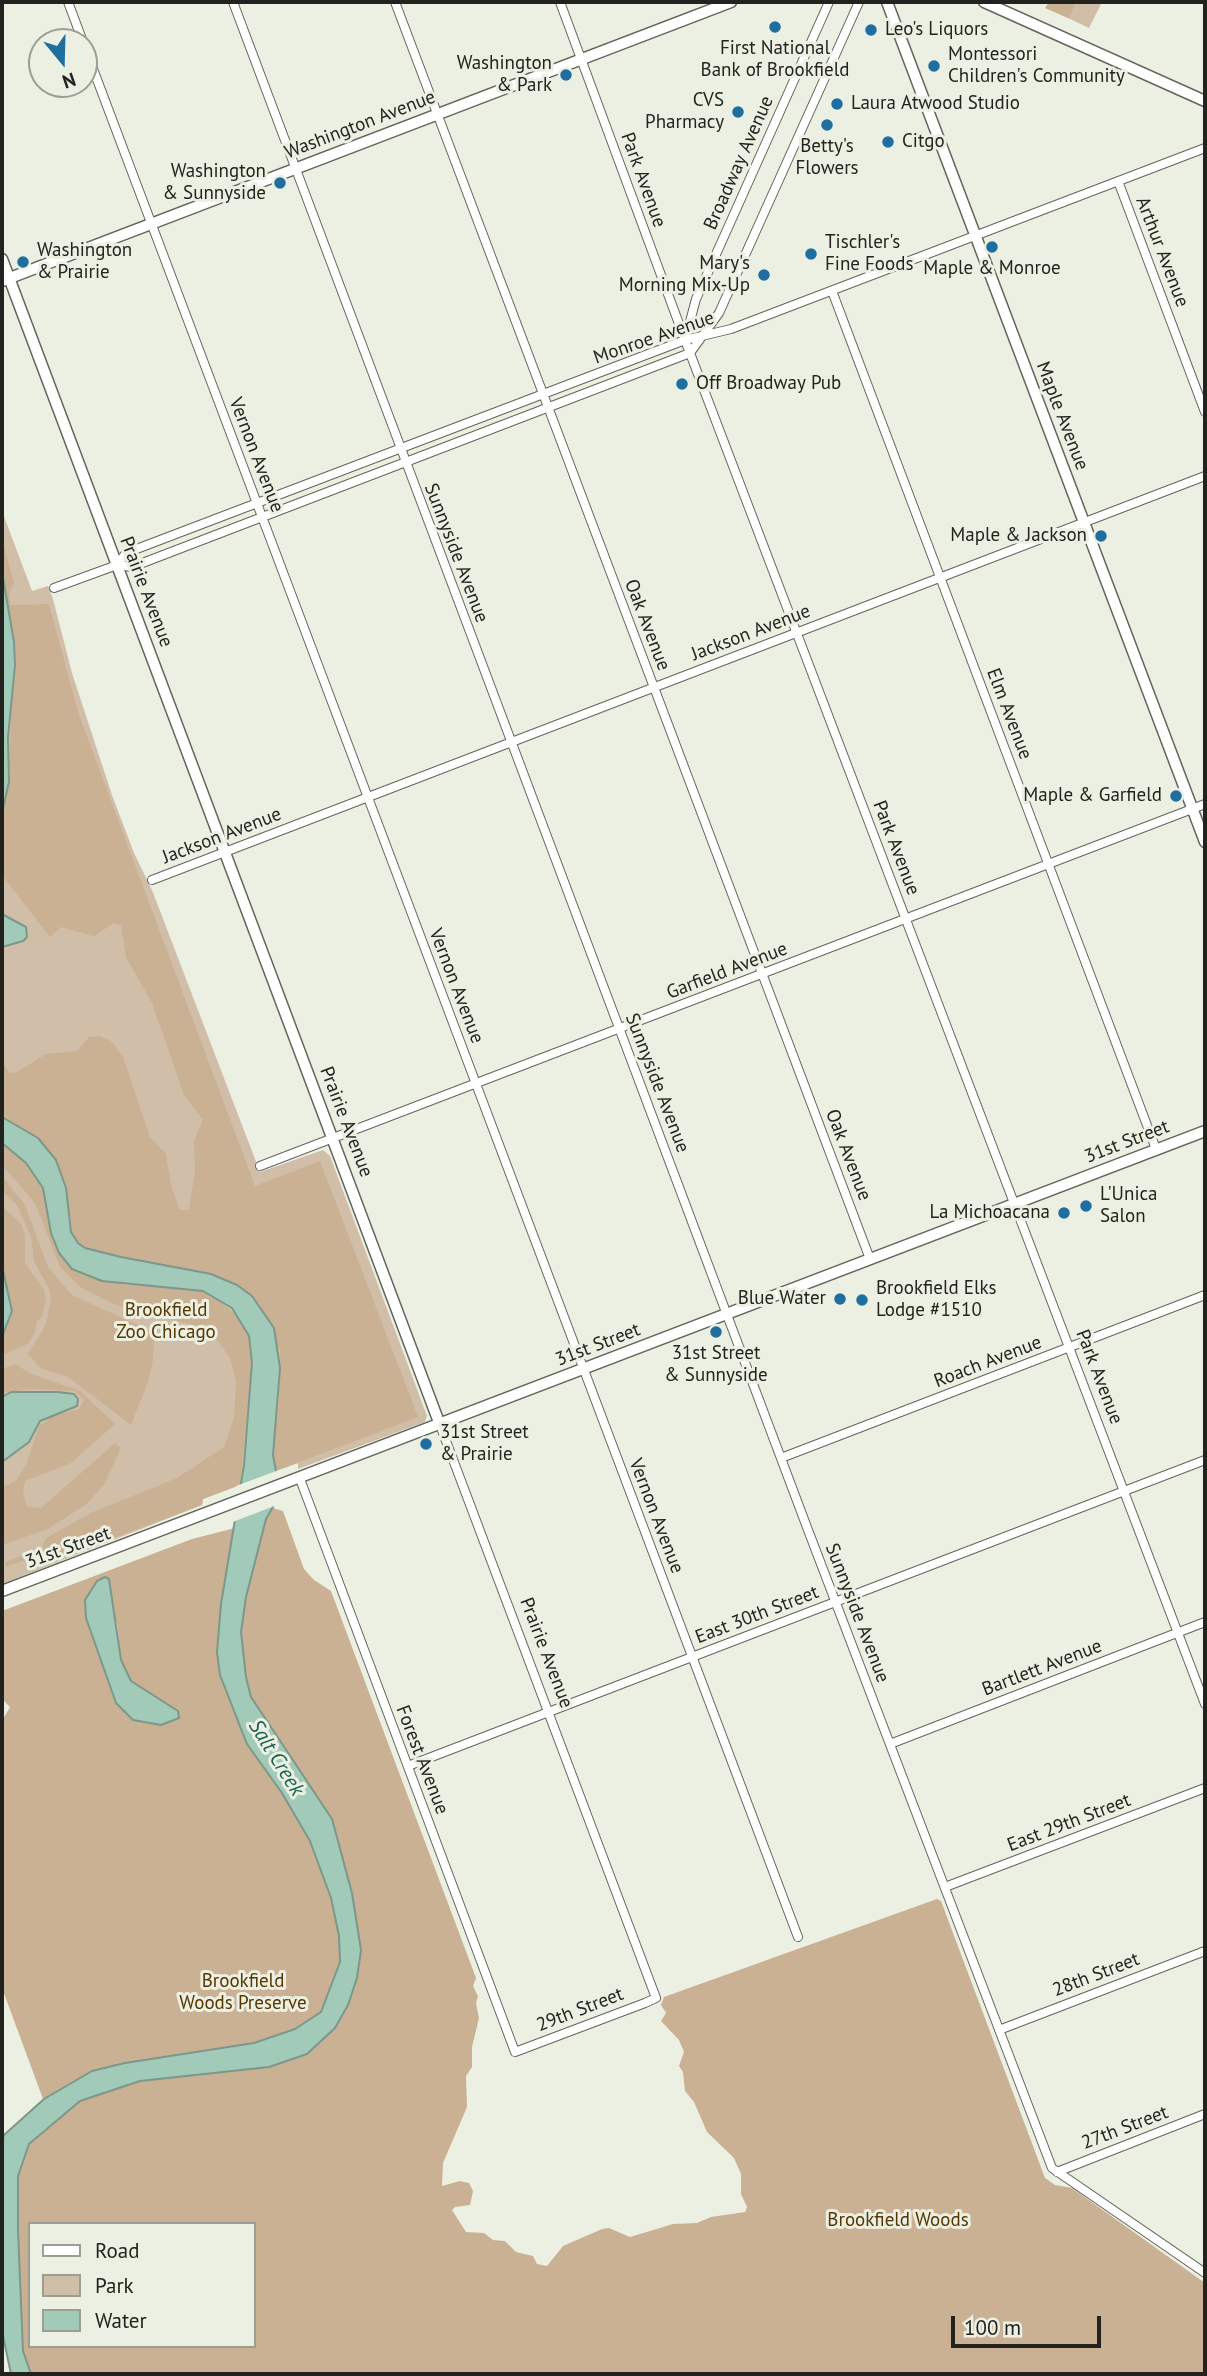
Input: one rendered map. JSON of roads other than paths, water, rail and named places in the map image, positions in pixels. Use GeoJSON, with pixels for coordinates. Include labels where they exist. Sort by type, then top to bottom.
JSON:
{"type":"FeatureCollection","features":[{"type":"Feature","properties":{"kind":"street","name":"Vernon Avenue"},"geometry":{"type":"LineString","coordinates":[[68,2],[78,28]]}},
{"type":"Feature","properties":{"kind":"street","name":"Sunnyside Avenue"},"geometry":{"type":"LineString","coordinates":[[233,2],[835,1602],[1052,2168],[1057,2172]]}},
{"type":"Feature","properties":{"kind":"street","name":"Oak Avenue"},"geometry":{"type":"LineString","coordinates":[[396,2],[870,1259]]}},
{"type":"Feature","properties":{"kind":"street","name":"Park Avenue"},"geometry":{"type":"LineString","coordinates":[[560,2],[690,354],[1205,1704]]}},
{"type":"Feature","properties":{"kind":"street","name":"Washington Avenue"},"geometry":{"type":"LineString","coordinates":[[5,280],[731,2]]}},
{"type":"Feature","properties":{"kind":"street","name":"Broadway Avenue"},"geometry":{"type":"LineString","coordinates":[[685,340],[696,299],[829,2]]}},
{"type":"Feature","properties":{"kind":"street"},"geometry":{"type":"LineString","coordinates":[[690,354],[719,313],[859,2]]}},
{"type":"Feature","properties":{"kind":"street","name":"Maple Avenue"},"geometry":{"type":"LineString","coordinates":[[887,2],[1205,842]]}},
{"type":"Feature","properties":{"kind":"street"},"geometry":{"type":"LineString","coordinates":[[984,2],[1205,101]]}},
{"type":"Feature","properties":{"kind":"street","name":"Vernon Avenue"},"geometry":{"type":"LineString","coordinates":[[98,82],[798,1937]]}},
{"type":"Feature","properties":{"kind":"street","name":"Monroe Avenue"},"geometry":{"type":"LineString","coordinates":[[117,565],[127,553],[257,503],[685,340],[732,329],[1205,148]]}},
{"type":"Feature","properties":{"kind":"street","name":"Arthur Avenue"},"geometry":{"type":"LineString","coordinates":[[1118,181],[1205,412]]}},
{"type":"Feature","properties":{"kind":"street","name":"Prairie Avenue"},"geometry":{"type":"LineString","coordinates":[[2,260],[5,280],[117,565],[656,1998]]}},
{"type":"Feature","properties":{"kind":"street","name":"Elm Avenue"},"geometry":{"type":"LineString","coordinates":[[832,291],[1156,1149]]}},
{"type":"Feature","properties":{"kind":"street","name":"Monroe Avenue"},"geometry":{"type":"LineString","coordinates":[[54,588],[117,565],[132,567],[690,354]]}},
{"type":"Feature","properties":{"kind":"street","name":"Jackson Avenue"},"geometry":{"type":"LineString","coordinates":[[152,880],[1205,475]]}},
{"type":"Feature","properties":{"kind":"street","name":"Garfield Avenue"},"geometry":{"type":"LineString","coordinates":[[260,1166],[1205,804]]}},
{"type":"Feature","properties":{"kind":"street","name":"31st Street"},"geometry":{"type":"LineString","coordinates":[[2,1591],[1205,1131]]}},
{"type":"Feature","properties":{"kind":"street","name":"Roach Avenue"},"geometry":{"type":"LineString","coordinates":[[781,1458],[1205,1295]]}},
{"type":"Feature","properties":{"kind":"street","name":"East 30th Street"},"geometry":{"type":"LineString","coordinates":[[408,1766],[1205,1460]]}},
{"type":"Feature","properties":{"kind":"street","name":"Forest Avenue"},"geometry":{"type":"LineString","coordinates":[[300,1479],[515,2052]]}},
{"type":"Feature","properties":{"kind":"street","name":"Bartlett Avenue"},"geometry":{"type":"LineString","coordinates":[[890,1744],[1205,1622]]}},
{"type":"Feature","properties":{"kind":"street","name":"East 29th Street"},"geometry":{"type":"LineString","coordinates":[[945,1887],[1205,1788]]}},
{"type":"Feature","properties":{"kind":"street","name":"28th Street"},"geometry":{"type":"LineString","coordinates":[[999,2029],[1205,1951]]}},
{"type":"Feature","properties":{"kind":"street","name":"29th Street"},"geometry":{"type":"LineString","coordinates":[[515,2052],[656,1998]]}},
{"type":"Feature","properties":{"kind":"street","name":"27th Street"},"geometry":{"type":"LineString","coordinates":[[1057,2172],[1205,2115]]}},
{"type":"Feature","properties":{"kind":"street"},"geometry":{"type":"LineString","coordinates":[[1057,2172],[1205,2273]]}},
{"type":"Feature","properties":{"kind":"water"},"geometry":{"type":"Polygon","coordinates":[[[2,572],[14,642],[15,665],[8,737],[9,782],[2,813],[2,572]]]}},
{"type":"Feature","properties":{"kind":"water"},"geometry":{"type":"Polygon","coordinates":[[[2,914],[26,927],[27,937],[23,941],[2,947],[2,914]]]}},
{"type":"Feature","properties":{"kind":"water","name":"Salt Creek"},"geometry":{"type":"Polygon","coordinates":[[[2,1117],[38,1138],[56,1160],[66,1188],[71,1232],[78,1243],[85,1248],[121,1257],[211,1274],[237,1285],[252,1296],[274,1328],[280,1368],[273,1455],[276,1471],[273,1507],[266,1519],[246,1597],[241,1632],[246,1677],[251,1697],[332,1819],[352,1893],[361,1950],[357,1978],[348,2005],[335,2028],[307,2054],[269,2067],[140,2081],[80,2101],[29,2144],[18,2176],[18,2230],[23,2351],[31,2374],[11,2374],[2,2331],[4,2135],[44,2099],[92,2071],[125,2063],[254,2043],[295,2029],[321,2012],[340,1962],[339,1936],[331,1898],[310,1841],[282,1793],[247,1744],[220,1675],[217,1652],[221,1604],[244,1465],[252,1363],[249,1336],[232,1308],[203,1291],[102,1281],[72,1269],[59,1253],[51,1233],[43,1188],[26,1163],[2,1143],[2,1117]]]}},
{"type":"Feature","properties":{"kind":"water"},"geometry":{"type":"Polygon","coordinates":[[[2,1266],[12,1311],[2,1337],[2,1266]]]}},
{"type":"Feature","properties":{"kind":"water"},"geometry":{"type":"Polygon","coordinates":[[[11,1392],[58,1392],[74,1394],[78,1399],[77,1406],[40,1421],[29,1442],[2,1462],[2,1397],[11,1392]]]}},
{"type":"Feature","properties":{"kind":"water"},"geometry":{"type":"Polygon","coordinates":[[[105,1577],[109,1579],[121,1660],[131,1681],[178,1711],[179,1718],[161,1725],[133,1720],[116,1703],[86,1618],[85,1600],[97,1581],[105,1577]]]}},
{"type":"Feature","properties":{"kind":"place","name":"First National Bank of Brookfield"},"geometry":{"type":"Point","coordinates":[775,27]}},
{"type":"Feature","properties":{"kind":"place","name":"Leo's Liquors"},"geometry":{"type":"Point","coordinates":[871,30]}},
{"type":"Feature","properties":{"kind":"place","name":"Montessori Children's Community"},"geometry":{"type":"Point","coordinates":[934,66]}},
{"type":"Feature","properties":{"kind":"place","name":"Washington & Park"},"geometry":{"type":"Point","coordinates":[566,75]}},
{"type":"Feature","properties":{"kind":"place","name":"Laura Atwood Studio"},"geometry":{"type":"Point","coordinates":[837,104]}},
{"type":"Feature","properties":{"kind":"place","name":"CVS Pharmacy"},"geometry":{"type":"Point","coordinates":[738,112]}},
{"type":"Feature","properties":{"kind":"place","name":"Betty's Flowers"},"geometry":{"type":"Point","coordinates":[827,125]}},
{"type":"Feature","properties":{"kind":"place","name":"Citgo"},"geometry":{"type":"Point","coordinates":[888,142]}},
{"type":"Feature","properties":{"kind":"place","name":"Washington & Sunnyside"},"geometry":{"type":"Point","coordinates":[280,183]}},
{"type":"Feature","properties":{"kind":"place","name":"Maple & Monroe"},"geometry":{"type":"Point","coordinates":[992,247]}},
{"type":"Feature","properties":{"kind":"place","name":"Tischler's Fine Foods"},"geometry":{"type":"Point","coordinates":[811,254]}},
{"type":"Feature","properties":{"kind":"place","name":"Washington & Prairie"},"geometry":{"type":"Point","coordinates":[23,262]}},
{"type":"Feature","properties":{"kind":"place","name":"Mary's Morning Mix-Up"},"geometry":{"type":"Point","coordinates":[764,275]}},
{"type":"Feature","properties":{"kind":"place","name":"Off Broadway Pub"},"geometry":{"type":"Point","coordinates":[682,384]}},
{"type":"Feature","properties":{"kind":"place","name":"Maple & Jackson"},"geometry":{"type":"Point","coordinates":[1101,536]}},
{"type":"Feature","properties":{"kind":"place","name":"Maple & Garfield"},"geometry":{"type":"Point","coordinates":[1176,796]}},
{"type":"Feature","properties":{"kind":"place","name":"L'Unica Salon"},"geometry":{"type":"Point","coordinates":[1086,1206]}},
{"type":"Feature","properties":{"kind":"place","name":"La Michoacana"},"geometry":{"type":"Point","coordinates":[1064,1213]}},
{"type":"Feature","properties":{"kind":"place","name":"Blue Water"},"geometry":{"type":"Point","coordinates":[840,1299]}},
{"type":"Feature","properties":{"kind":"place","name":"Brookfield Elks Lodge #1510"},"geometry":{"type":"Point","coordinates":[862,1300]}},
{"type":"Feature","properties":{"kind":"place","name":"31st Street & Sunnyside"},"geometry":{"type":"Point","coordinates":[716,1332]}},
{"type":"Feature","properties":{"kind":"place","name":"31st Street & Prairie"},"geometry":{"type":"Point","coordinates":[426,1444]}},
{"type":"Feature","properties":{"kind":"park label","name":"Brookfield Zoo Chicago"},"geometry":{"type":"Point","coordinates":[166,1322]}},
{"type":"Feature","properties":{"kind":"park label","name":"Brookfield Woods Preserve"},"geometry":{"type":"Point","coordinates":[243,1993]}},
{"type":"Feature","properties":{"kind":"park label","name":"Brookfield Woods"},"geometry":{"type":"Point","coordinates":[898,2221]}}]}
